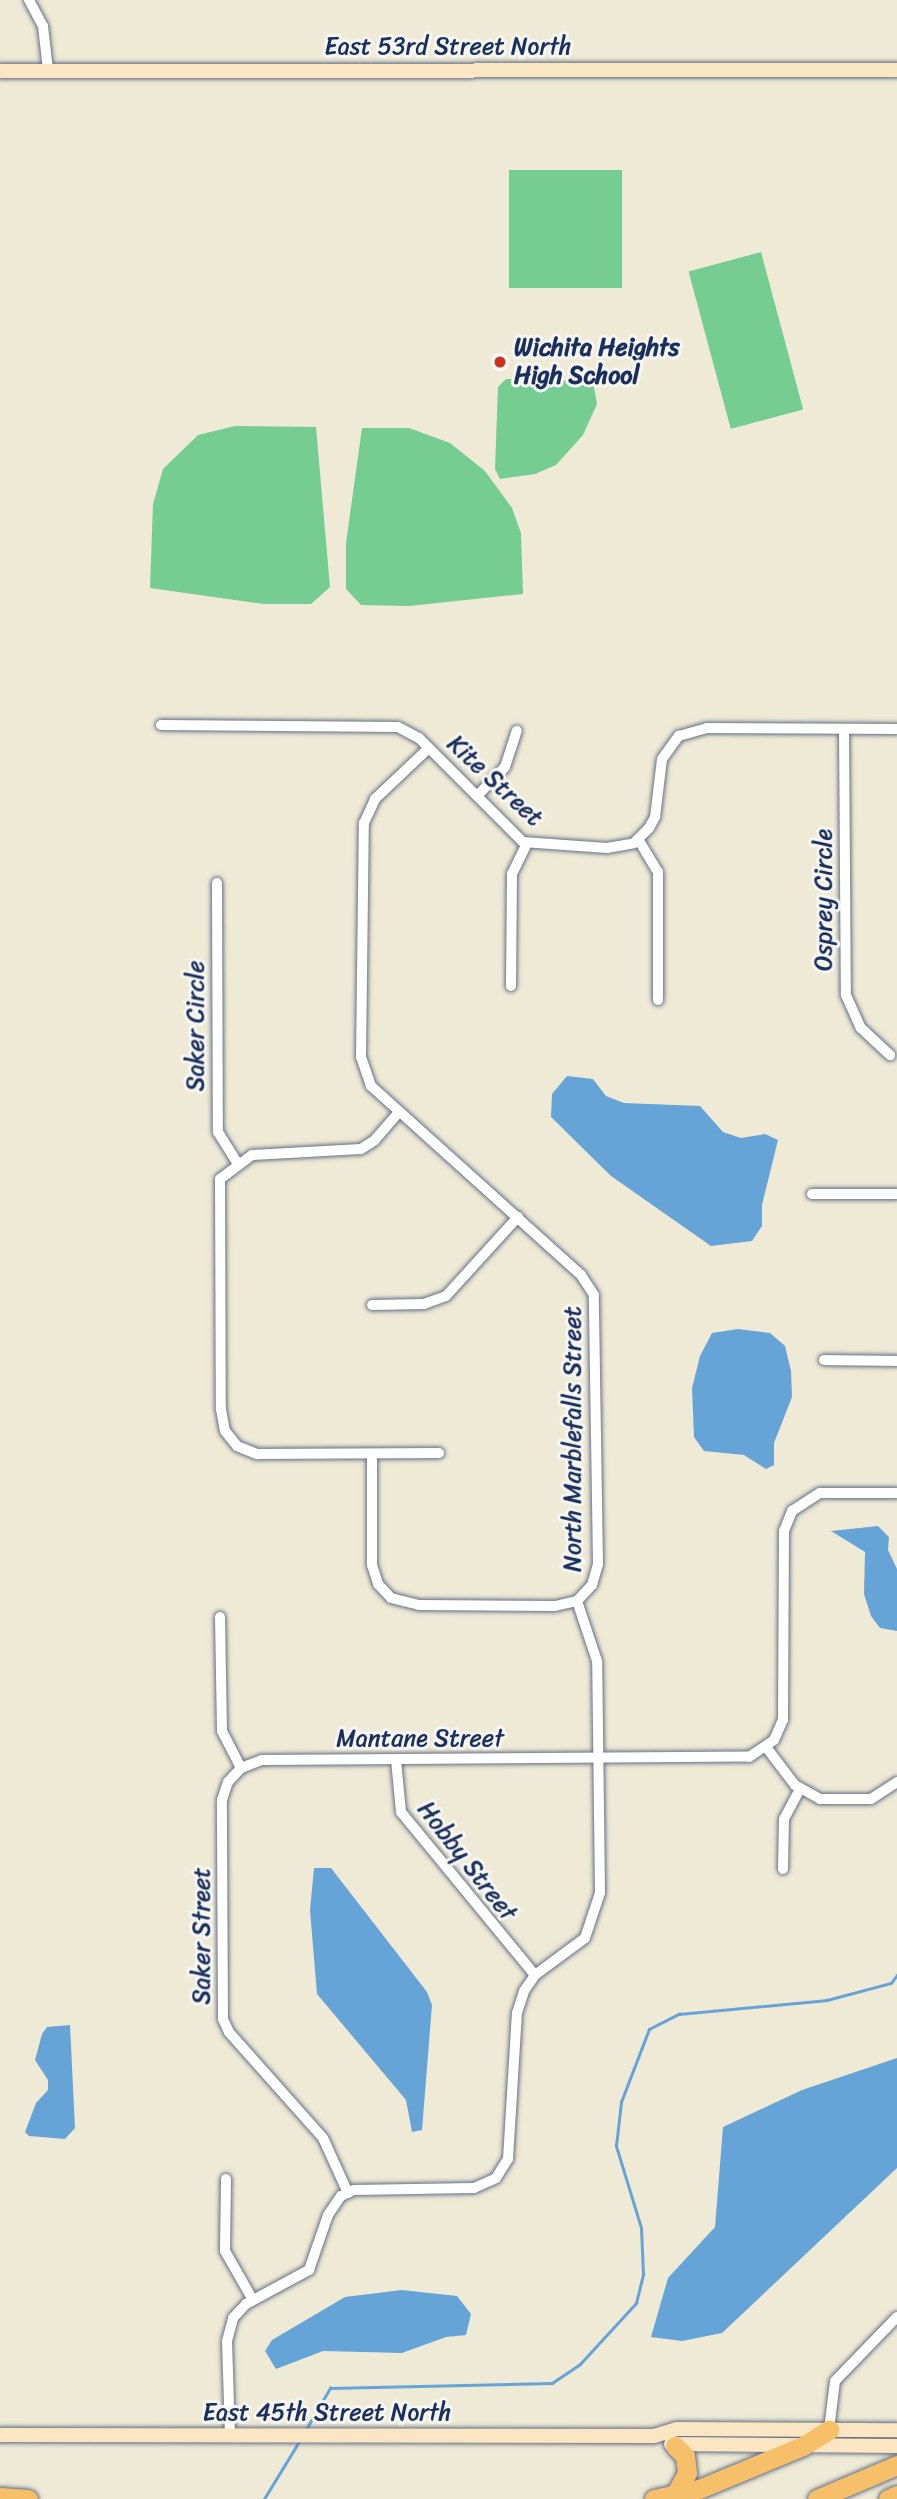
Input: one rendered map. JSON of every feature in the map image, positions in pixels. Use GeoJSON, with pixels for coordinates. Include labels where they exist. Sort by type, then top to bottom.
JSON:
{"type":"FeatureCollection","features":[{"type":"Feature","properties":{"kind":"highway"},"geometry":{"type":"LineString","coordinates":[[654,2499],[803,2446],[829,2430]]}},
{"type":"Feature","properties":{"kind":"highway"},"geometry":{"type":"LineString","coordinates":[[675,2446],[685,2456],[687,2473],[676,2493]]}},
{"type":"Feature","properties":{"kind":"highway"},"geometry":{"type":"LineString","coordinates":[[817,2499],[897,2465]]}},
{"type":"Feature","properties":{"kind":"highway"},"geometry":{"type":"LineString","coordinates":[[888,2499],[897,2495]]}},
{"type":"Feature","properties":{"kind":"highway"},"geometry":{"type":"LineString","coordinates":[[0,2497],[28,2499]]}},
{"type":"Feature","properties":{"kind":"street"},"geometry":{"type":"LineString","coordinates":[[29,0],[43,26],[48,71]]}},
{"type":"Feature","properties":{"kind":"street","name":"East 53rd Street North"},"geometry":{"type":"LineString","coordinates":[[0,71],[897,70]]}},
{"type":"Feature","properties":{"kind":"street","name":"Kite Street"},"geometry":{"type":"LineString","coordinates":[[161,725],[398,727],[429,748],[527,843],[607,848],[638,839]]}},
{"type":"Feature","properties":{"kind":"street"},"geometry":{"type":"LineString","coordinates":[[658,1000],[658,872],[638,839],[655,817],[662,759],[679,736],[707,729],[897,729]]}},
{"type":"Feature","properties":{"kind":"street","name":"Osprey Circle"},"geometry":{"type":"LineString","coordinates":[[844,729],[846,995],[861,1028],[890,1055]]}},
{"type":"Feature","properties":{"kind":"street"},"geometry":{"type":"LineString","coordinates":[[477,796],[505,767],[517,731]]}},
{"type":"Feature","properties":{"kind":"street","name":"North Marblefalls Street"},"geometry":{"type":"LineString","coordinates":[[348,2193],[474,2188],[496,2178],[508,2159],[517,2014],[535,1975],[585,1938],[598,1910],[601,1760],[596,1652],[577,1601],[592,1584],[598,1564],[596,1303],[587,1281],[371,1086],[361,1057],[363,829],[372,804],[429,748]]}},
{"type":"Feature","properties":{"kind":"street"},"geometry":{"type":"LineString","coordinates":[[511,986],[512,874],[527,843]]}},
{"type":"Feature","properties":{"kind":"street","name":"Saker Circle"},"geometry":{"type":"LineString","coordinates":[[217,883],[218,1132],[237,1163]]}},
{"type":"Feature","properties":{"kind":"street"},"geometry":{"type":"LineString","coordinates":[[398,1112],[375,1140],[354,1151],[252,1155],[237,1163],[219,1179],[217,1203],[221,1409],[225,1431],[237,1446],[257,1454],[372,1455],[439,1452]]}},
{"type":"Feature","properties":{"kind":"street"},"geometry":{"type":"LineString","coordinates":[[812,1194],[897,1194]]}},
{"type":"Feature","properties":{"kind":"street"},"geometry":{"type":"LineString","coordinates":[[372,1305],[424,1304],[446,1296],[518,1217]]}},
{"type":"Feature","properties":{"kind":"street"},"geometry":{"type":"LineString","coordinates":[[824,1360],[897,1361]]}},
{"type":"Feature","properties":{"kind":"street"},"geometry":{"type":"LineString","coordinates":[[372,1455],[372,1565],[378,1584],[391,1598],[419,1605],[555,1606],[577,1601]]}},
{"type":"Feature","properties":{"kind":"street"},"geometry":{"type":"LineString","coordinates":[[897,1493],[820,1493],[800,1503],[788,1520],[784,1531],[783,1720],[780,1732],[766,1747],[800,1789],[821,1798],[853,1802],[871,1799],[897,1782]]}},
{"type":"Feature","properties":{"kind":"street"},"geometry":{"type":"LineString","coordinates":[[220,1617],[221,1723],[241,1768]]}},
{"type":"Feature","properties":{"kind":"street","name":"Mantane Street"},"geometry":{"type":"LineString","coordinates":[[241,1768],[262,1760],[734,1759],[766,1747]]}},
{"type":"Feature","properties":{"kind":"street","name":"Hobby Street"},"geometry":{"type":"LineString","coordinates":[[396,1760],[401,1812],[535,1975]]}},
{"type":"Feature","properties":{"kind":"street","name":"Saker Street"},"geometry":{"type":"LineString","coordinates":[[241,1768],[228,1782],[222,1800],[223,2020],[229,2032],[323,2138],[348,2193]]}},
{"type":"Feature","properties":{"kind":"street"},"geometry":{"type":"LineString","coordinates":[[783,1870],[784,1819],[800,1789]]}},
{"type":"Feature","properties":{"kind":"street"},"geometry":{"type":"LineString","coordinates":[[226,2179],[225,2251],[253,2300]]}},
{"type":"Feature","properties":{"kind":"street"},"geometry":{"type":"LineString","coordinates":[[230,2436],[228,2329],[233,2318],[253,2300],[309,2270],[328,2215],[348,2193]]}},
{"type":"Feature","properties":{"kind":"street"},"geometry":{"type":"LineString","coordinates":[[829,2430],[835,2381],[897,2317]]}},
{"type":"Feature","properties":{"kind":"street","name":"East 45th Street North"},"geometry":{"type":"LineString","coordinates":[[0,2435],[654,2436],[677,2429],[897,2430]]}},
{"type":"Feature","properties":{"kind":"street","name":"East 45th Street North"},"geometry":{"type":"LineString","coordinates":[[654,2436],[675,2446],[897,2446]]}},
{"type":"Feature","properties":{"kind":"green space"},"geometry":{"type":"Polygon","coordinates":[[[509,170],[622,170],[622,288],[509,288],[509,170]]]}},
{"type":"Feature","properties":{"kind":"green space"},"geometry":{"type":"Polygon","coordinates":[[[761,252],[803,409],[731,429],[689,271],[761,252]]]}},
{"type":"Feature","properties":{"kind":"green space"},"geometry":{"type":"Polygon","coordinates":[[[506,379],[593,381],[597,404],[583,435],[556,465],[535,474],[500,479],[495,469],[498,387],[506,379]]]}},
{"type":"Feature","properties":{"kind":"green space"},"geometry":{"type":"Polygon","coordinates":[[[235,426],[316,427],[330,587],[311,604],[264,604],[150,588],[153,504],[163,469],[198,435],[235,426]]]}},
{"type":"Feature","properties":{"kind":"green space"},"geometry":{"type":"Polygon","coordinates":[[[362,428],[409,428],[450,443],[485,471],[512,508],[521,533],[523,594],[409,606],[361,605],[346,589],[346,543],[362,428]]]}},
{"type":"Feature","properties":{"kind":"water"},"geometry":{"type":"Polygon","coordinates":[[[567,1076],[593,1079],[606,1096],[624,1103],[700,1106],[723,1132],[741,1138],[765,1134],[778,1140],[762,1205],[762,1226],[752,1241],[711,1246],[611,1176],[551,1117],[552,1094],[567,1076]]]}},
{"type":"Feature","properties":{"kind":"water"},"geometry":{"type":"Polygon","coordinates":[[[738,1329],[770,1333],[785,1346],[791,1371],[792,1397],[774,1443],[774,1465],[766,1469],[744,1455],[704,1451],[694,1437],[692,1388],[700,1356],[712,1333],[738,1329]]]}},
{"type":"Feature","properties":{"kind":"water"},"geometry":{"type":"Polygon","coordinates":[[[878,1526],[889,1537],[888,1550],[897,1569],[897,1631],[880,1628],[871,1616],[864,1594],[865,1552],[831,1531],[878,1526]]]}},
{"type":"Feature","properties":{"kind":"water"},"geometry":{"type":"Polygon","coordinates":[[[314,1868],[331,1868],[427,1992],[432,2005],[422,2130],[412,2132],[406,2100],[317,1994],[310,1910],[314,1868]]]}},
{"type":"Feature","properties":{"kind":"water"},"geometry":{"type":"Polygon","coordinates":[[[70,2025],[75,2128],[65,2139],[29,2136],[25,2132],[36,2103],[48,2090],[48,2080],[35,2060],[42,2034],[47,2027],[70,2025]]]}},
{"type":"Feature","properties":{"kind":"water"},"geometry":{"type":"Polygon","coordinates":[[[897,2058],[897,2168],[722,2333],[682,2341],[651,2337],[668,2278],[715,2227],[723,2127],[802,2090],[897,2058]]]}},
{"type":"Feature","properties":{"kind":"water"},"geometry":{"type":"Polygon","coordinates":[[[402,2290],[457,2296],[471,2314],[466,2335],[446,2337],[402,2353],[323,2351],[276,2369],[265,2351],[272,2340],[345,2297],[402,2290]]]}},
{"type":"Feature","properties":{"kind":"waterway"},"geometry":{"type":"LineString","coordinates":[[305,2431],[330,2388],[552,2383],[580,2364],[636,2303],[643,2274],[641,2228],[616,2146],[621,2102],[649,2029],[679,2014],[827,2000],[891,1983],[897,1975]]}},
{"type":"Feature","properties":{"kind":"waterway"},"geometry":{"type":"LineString","coordinates":[[264,2499],[300,2440]]}},
{"type":"Feature","properties":{"kind":"place","name":"Wichita Heights High School"},"geometry":{"type":"Point","coordinates":[500,362]}}]}
